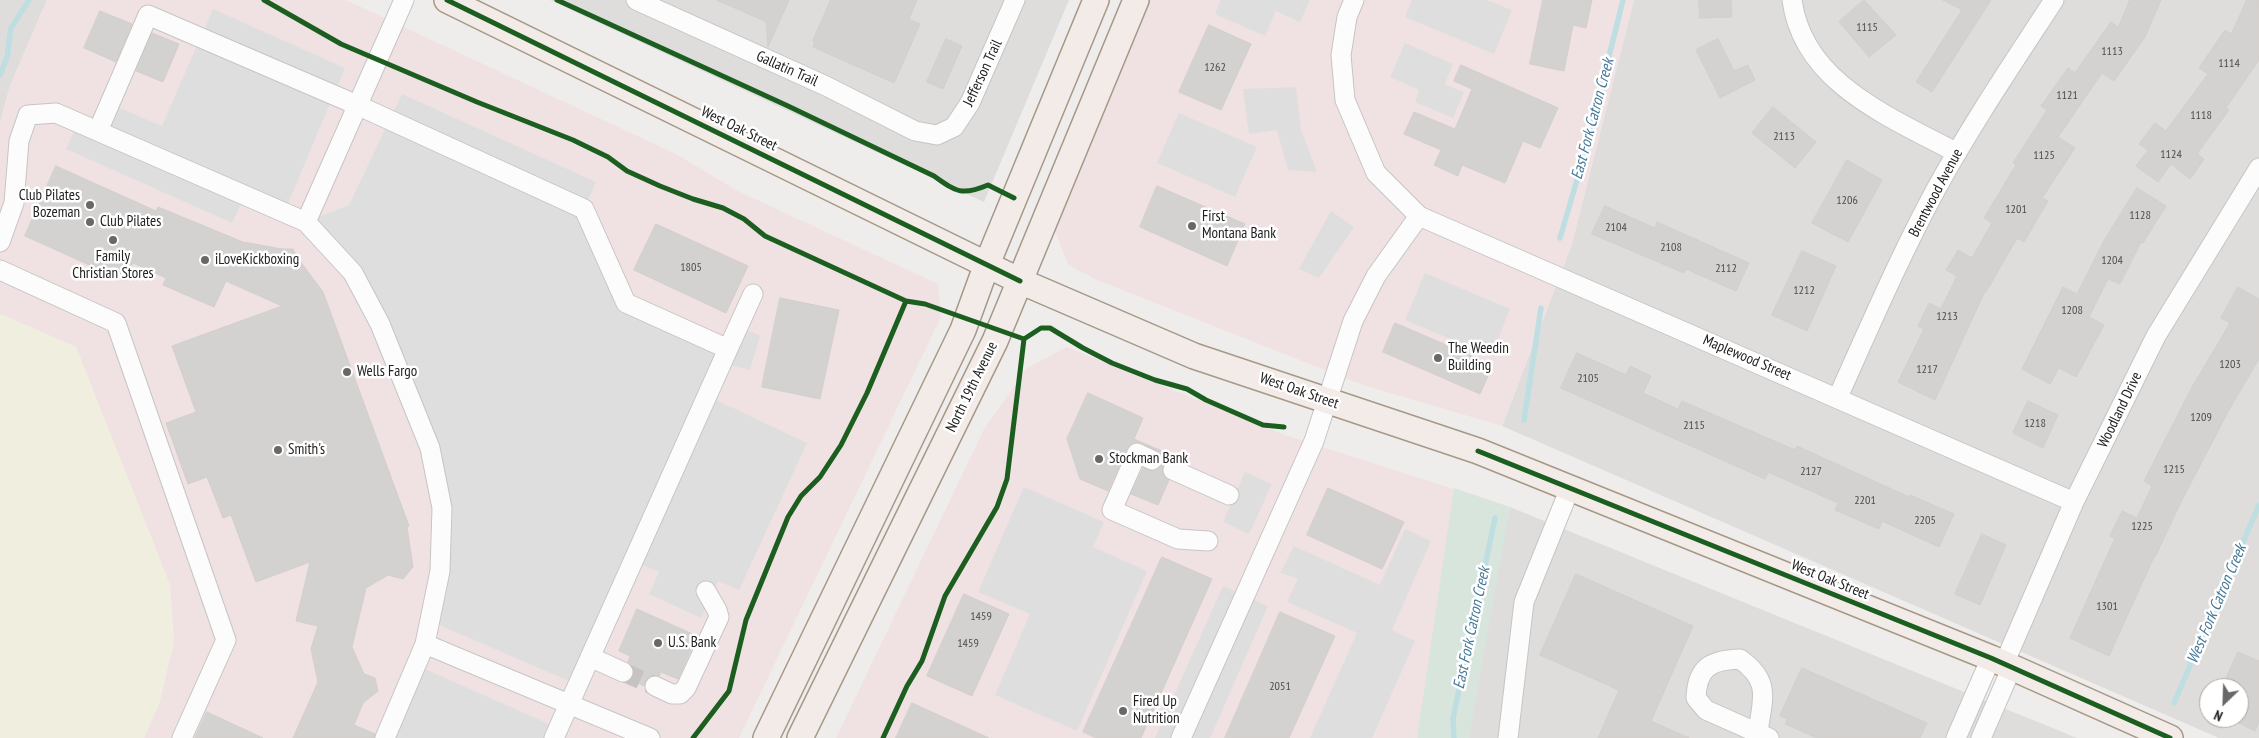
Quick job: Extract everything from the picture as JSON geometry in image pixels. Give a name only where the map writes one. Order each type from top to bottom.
[{"type":"main road","name":"West Oak Street","points":[[447,0],[1020,281],[1194,356],[1478,451],[2002,663],[2170,738]]},
{"type":"main road","points":[[766,738],[963,330],[987,264],[1096,0]]},
{"type":"main road","name":"North 19th Avenue","points":[[801,737],[995,341],[1136,0]]},
{"type":"street","points":[[306,222],[404,0]]},
{"type":"street","name":"Gallatin Trail","points":[[636,0],[826,86],[915,131],[937,135]]},
{"type":"street","name":"Jefferson Trail","points":[[937,135],[954,127],[970,104],[1015,0]]},
{"type":"street","points":[[1181,738],[1314,441],[1353,321],[1376,276],[1419,216],[1376,173],[1345,100],[1341,55],[1348,17],[1354,0]]},
{"type":"street","points":[[1792,0],[1794,18],[1802,36],[1829,75],[1846,90],[1867,103],[1957,154]]},
{"type":"street","name":"Brentwood Avenue","points":[[1838,397],[1883,296],[1935,191],[2054,0]]},
{"type":"street","points":[[98,132],[148,15],[357,105],[584,209],[626,303],[728,349]]},
{"type":"street","points":[[0,242],[14,204],[19,141],[28,115],[56,113],[306,222],[353,273],[380,324],[430,448],[442,508],[440,571],[425,644],[384,738]]},
{"type":"street","name":"Woodland Drive","points":[[2002,663],[2074,502],[2156,336],[2259,168]]},
{"type":"street","name":"Maplewood Street","points":[[1419,216],[1838,397],[2074,502]]},
{"type":"street","points":[[0,270],[116,322],[226,640],[182,738]]},
{"type":"street","points":[[554,738],[753,294]]},
{"type":"street","points":[[1152,460],[1137,453],[1112,510],[1178,539],[1208,541]]},
{"type":"street","points":[[1173,470],[1229,495]]},
{"type":"street","points":[[1508,738],[1524,602],[1570,488]]},
{"type":"street","points":[[655,686],[672,694],[680,694],[686,688],[719,617],[706,591]]},
{"type":"street","points":[[425,644],[641,736]]},
{"type":"street","points":[[590,657],[623,672]]},
{"type":"street","points":[[1956,738],[2002,663]]},
{"type":"street","points":[[1981,738],[2002,663]]},
{"type":"shaded area","points":[[0,0],[47,0],[10,86],[0,123]]},
{"type":"shaded area","points":[[47,0],[346,0],[676,154],[738,191],[938,284],[941,317],[739,738],[144,738],[159,704],[174,642],[170,585],[76,347],[0,314],[0,123],[10,86]]},
{"type":"shaded area","points":[[550,0],[1069,0],[984,202]]},
{"type":"shaded area","points":[[1148,0],[1634,0],[1571,247],[1502,426],[1363,385],[1097,280],[1068,265],[1054,228]]},
{"type":"shaded area","points":[[1221,0],[1310,0],[1300,22],[1276,11],[1265,36],[1215,14]]},
{"type":"shaded area","points":[[1412,0],[1487,0],[1512,10],[1494,54],[1405,17]]},
{"type":"shaded area","points":[[1634,0],[2259,0],[2259,738],[2219,738],[1502,426],[1571,247]]},
{"type":"shaded area","points":[[213,9],[345,68],[284,213],[245,196],[232,223],[66,149],[78,123],[98,131],[110,104],[162,126]]},
{"type":"shaded area","points":[[1405,43],[1453,64],[1445,84],[1464,92],[1453,118],[1415,102],[1419,90],[1390,77]]},
{"type":"shaded area","points":[[1296,87],[1301,130],[1317,172],[1288,170],[1277,130],[1249,134],[1243,89]]},
{"type":"shaded area","points":[[402,94],[596,182],[584,209],[626,303],[728,349],[739,326],[760,336],[750,370],[722,363],[708,396],[807,443],[739,590],[718,581],[701,618],[649,594],[659,572],[633,561],[578,685],[430,621],[442,508],[380,325],[306,222],[349,205]]},
{"type":"shaded area","points":[[1179,113],[1257,147],[1235,197],[1157,163]]},
{"type":"shaded area","points":[[1331,211],[1354,227],[1319,278],[1299,269]]},
{"type":"shaded area","points":[[1425,273],[1510,309],[1491,356],[1405,320]]},
{"type":"shaded area","points":[[0,314],[76,347],[170,585],[174,642],[159,704],[144,738],[0,738]]},
{"type":"shaded area","points":[[1067,347],[1282,434],[1510,507],[1487,609],[1467,738],[836,738],[984,429],[1027,368]]},
{"type":"shaded area","points":[[1245,472],[1272,484],[1249,534],[1223,522]]},
{"type":"shaded area","points":[[1024,487],[1104,522],[1093,547],[1147,571],[1077,731],[995,695],[1030,614],[978,592]]},
{"type":"shaded area","points":[[1454,488],[1510,507],[1469,738],[1417,738]]},
{"type":"shaded area","points":[[1510,507],[2077,738],[1467,738],[1487,609]]},
{"type":"shaded area","points":[[1405,529],[1431,541],[1392,630],[1415,641],[1372,738],[1310,738],[1357,633],[1287,602],[1298,578],[1280,573],[1294,546],[1380,585]]},
{"type":"shaded area","points":[[1223,586],[1268,606],[1210,738],[1155,738]]},
{"type":"shaded area","points":[[416,665],[558,728],[554,738],[385,738]]},
{"type":"building","points":[[717,0],[789,0],[768,47],[766,22]]},
{"type":"building","points":[[831,0],[917,0],[909,19],[920,24],[894,83],[813,47],[815,42],[813,41]]},
{"type":"building","points":[[1543,0],[1592,0],[1586,28],[1573,25],[1564,71],[1530,64]]},
{"type":"building","points":[[1699,0],[1731,0],[1732,17],[1700,18]]},
{"type":"building","points":[[1864,0],[1896,35],[1869,57],[1839,22]]},
{"type":"building","points":[[1943,0],[1991,0],[1932,92],[1916,82],[1962,10]]},
{"type":"building","points":[[2130,0],[2161,0],[2145,37],[2114,81],[2102,73],[2058,137],[2075,148],[2042,198],[2048,201],[2024,242],[2017,238],[1985,291],[1935,400],[1898,382],[1924,329],[1918,326],[1929,303],[1941,309],[1957,276],[1946,270],[1958,250],[1972,258],[1992,223],[1984,218],[2016,165],[2013,163],[2047,110],[2041,106],[2068,68],[2075,73],[2111,22],[2118,27]]},
{"type":"building","points":[[2247,0],[2259,0],[2259,60],[2226,108],[2229,110],[2197,154],[2204,159],[2190,179],[2171,164],[2158,182],[2136,166],[2148,150],[2139,144],[2155,123],[2166,131],[2208,74],[2199,68],[2225,30],[2231,34]]},
{"type":"building","points":[[100,11],[132,24],[116,62],[84,48]]},
{"type":"building","points":[[1209,25],[1251,44],[1221,110],[1179,92]]},
{"type":"building","points":[[152,33],[179,44],[163,82],[136,71]]},
{"type":"building","points":[[946,39],[962,46],[943,89],[927,82]]},
{"type":"building","points":[[1718,39],[1734,71],[1748,65],[1755,80],[1720,98],[1696,50]]},
{"type":"building","points":[[1461,65],[1558,108],[1540,148],[1523,141],[1505,183],[1462,165],[1458,176],[1434,165],[1441,150],[1404,134],[1414,112],[1455,129],[1472,89],[1454,81]]},
{"type":"building","points":[[1773,107],[1816,142],[1795,168],[1752,133]]},
{"type":"building","points":[[1847,160],[1882,180],[1848,242],[1812,223]]},
{"type":"building","points":[[56,166],[156,211],[158,207],[243,242],[282,249],[293,249],[323,292],[409,526],[407,527],[413,567],[403,579],[388,575],[366,588],[352,647],[364,674],[375,678],[378,691],[363,703],[354,725],[375,734],[374,738],[293,738],[318,682],[311,649],[318,626],[296,621],[310,562],[256,582],[231,515],[223,518],[207,477],[188,484],[166,423],[196,412],[172,346],[282,306],[226,281],[214,307],[163,285],[166,278],[133,263],[125,281],[25,236]]},
{"type":"building","name":"First Montana Bank","points":[[1157,186],[1245,224],[1227,266],[1140,227]]},
{"type":"building","points":[[2137,188],[2166,206],[2143,243],[2141,242],[2120,284],[2108,279],[2089,317],[2104,325],[2076,377],[2059,368],[2050,384],[2022,369],[2063,287],[2077,294],[2105,239]]},
{"type":"building","points":[[1605,206],[1655,228],[1657,222],[1749,263],[1736,291],[1686,269],[1684,273],[1592,234]]},
{"type":"building","points":[[656,224],[748,266],[726,313],[634,270]]},
{"type":"building","points":[[1802,251],[1836,266],[1807,331],[1772,315]]},
{"type":"building","points":[[2238,287],[2259,299],[2259,359],[2230,408],[2182,500],[2109,656],[2070,638],[2115,538],[2110,536],[2122,511],[2137,518],[2152,486],[2144,481],[2191,389],[2230,323],[2221,318]]},
{"type":"building","points":[[780,298],[839,310],[820,399],[762,387]]},
{"type":"building","name":"The Weedin Building","points":[[1395,323],[1493,365],[1480,394],[1383,352]]},
{"type":"building","points":[[1577,353],[1626,375],[1630,366],[1651,376],[1643,393],[1678,409],[1682,401],[1795,450],[1797,446],[1909,497],[1910,495],[1954,514],[1939,547],[1882,521],[1879,529],[1835,510],[1838,503],[1768,472],[1765,479],[1561,388]]},
{"type":"building","name":"Stockman Bank","points":[[1088,393],[1143,418],[1134,439],[1178,458],[1167,461],[1163,466],[1164,476],[1169,480],[1158,505],[1131,494],[1143,468],[1153,471],[1162,464],[1161,453],[1142,443],[1135,442],[1127,448],[1108,491],[1080,479],[1067,439]]},
{"type":"building","points":[[2028,401],[2058,415],[2043,448],[2013,433]]},
{"type":"building","points":[[1328,488],[1404,522],[1382,569],[1307,535]]},
{"type":"building","points":[[1982,534],[2006,545],[1980,605],[1955,594]]},
{"type":"building","points":[[1162,557],[1212,579],[1141,738],[1096,738],[1083,732]]},
{"type":"building","points":[[1576,574],[1693,626],[1651,721],[1689,738],[1598,738],[1619,690],[1540,655]]},
{"type":"building","points":[[964,594],[1009,614],[972,696],[927,676]]},
{"type":"building","name":"U.S. Bank","points":[[637,609],[697,636],[678,679],[661,672],[659,676],[648,677],[644,686],[631,680],[634,671],[628,662],[630,656],[619,651]]},
{"type":"building","points":[[1280,612],[1335,636],[1289,738],[1225,738]]},
{"type":"building","points":[[2238,652],[2259,661],[2259,722],[2255,731],[2249,728],[2249,678],[2226,678]]},
{"type":"building","points":[[1802,668],[1927,723],[1920,738],[1817,738],[1785,724],[1787,719],[1780,716]]},
{"type":"building","points":[[912,703],[989,738],[896,738]]},
{"type":"building","points":[[207,712],[263,738],[195,738]]},
{"type":"waterway","points":[[0,75],[7,57],[11,28],[29,0]]},
{"type":"waterway","name":"East Fork Catron Creek","points":[[1560,238],[1586,149],[1623,0]]},
{"type":"waterway","name":"East Fork Catron Creek","points":[[1524,420],[1541,308]]},
{"type":"waterway","name":"West Fork Catron Creek","points":[[2174,703],[2259,505]]},
{"type":"waterway","name":"East Fork Catron Creek","points":[[1454,738],[1453,718],[1495,518]]},
{"type":"tunnel","points":[[623,672],[655,686]]},
{"type":"cycle path","points":[[264,0],[341,44],[477,102],[573,140],[608,157],[627,171],[660,186],[723,208],[744,219],[765,236],[906,301],[925,304],[1024,339],[1041,328],[1050,328],[1112,363],[1155,380],[1187,389],[1206,400],[1263,425],[1284,427]]},
{"type":"cycle path","points":[[447,0],[1020,281]]},
{"type":"cycle path","points":[[557,0],[788,106],[934,176],[954,189],[965,191],[988,185],[1014,198]]},
{"type":"cycle path","points":[[693,738],[729,691],[746,620],[788,517],[801,496],[820,477],[841,445],[867,393],[906,301]]},
{"type":"cycle path","points":[[883,738],[907,686],[922,661],[945,596],[997,507],[1007,479],[1024,339]]},
{"type":"cycle path","points":[[1478,451],[1991,658],[2170,738]]},
{"type":"place","name":"Club Pilates Bozeman","points":[[90,205]]},
{"type":"place","name":"Club Pilates","points":[[90,222]]},
{"type":"place","name":"First Montana Bank","points":[[1192,226]]},
{"type":"place","name":"Family Christian Stores","points":[[113,240]]},
{"type":"place","name":"iLoveKickboxing","points":[[205,260]]},
{"type":"place","name":"The Weedin Building","points":[[1438,358]]},
{"type":"place","name":"Wells Fargo","points":[[347,372]]},
{"type":"place","name":"Smith's","points":[[278,450]]},
{"type":"place","name":"Stockman Bank","points":[[1099,459]]},
{"type":"place","name":"U.S. Bank","points":[[658,643]]},
{"type":"place","name":"Fired Up Nutrition","points":[[1123,711]]}]
